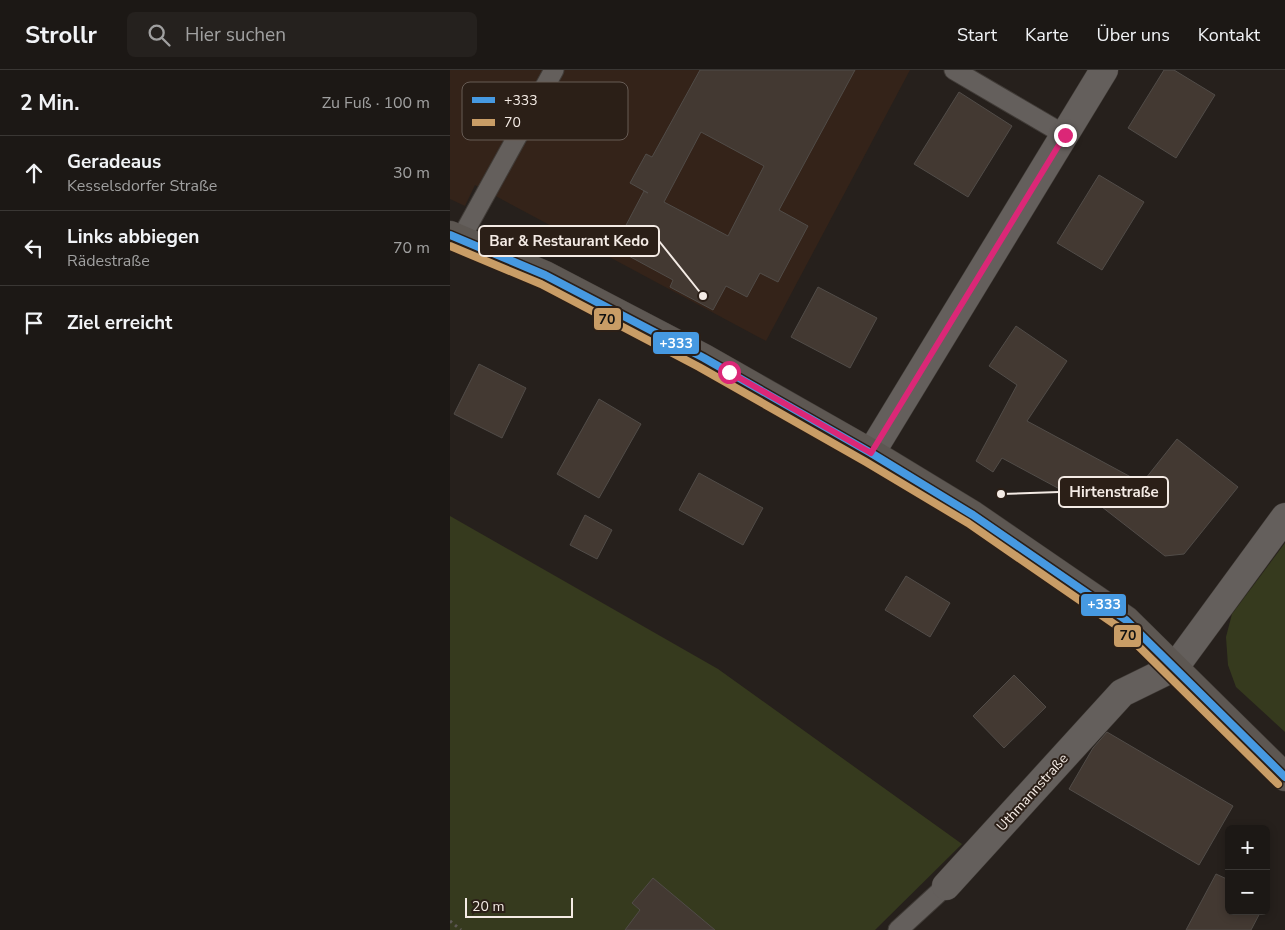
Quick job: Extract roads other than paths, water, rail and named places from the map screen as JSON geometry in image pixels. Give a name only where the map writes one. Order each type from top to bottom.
[{"type":"main road","points":[[455,238],[545,275],[729,372],[871,453],[973,515],[1126,620],[1285,777]]},
{"type":"street","points":[[871,453],[1104,70]]},
{"type":"street","points":[[1175,667],[1285,517]]},
{"type":"street","name":"Uthmannstraße","points":[[946,886],[1122,693],[1175,667]]},
{"type":"lane","points":[[547,82],[554,70]]},
{"type":"lane","points":[[954,70],[1065,135]]},
{"type":"lane","points":[[455,238],[513,140]]},
{"type":"lane","name":"Uthmannstraße","points":[[898,930],[946,886]]},
{"type":"place","name":"Bar & Restaurant Kedo","points":[[703,296]]},
{"type":"place","name":"Hirtenstraße","points":[[1001,494]]}]
